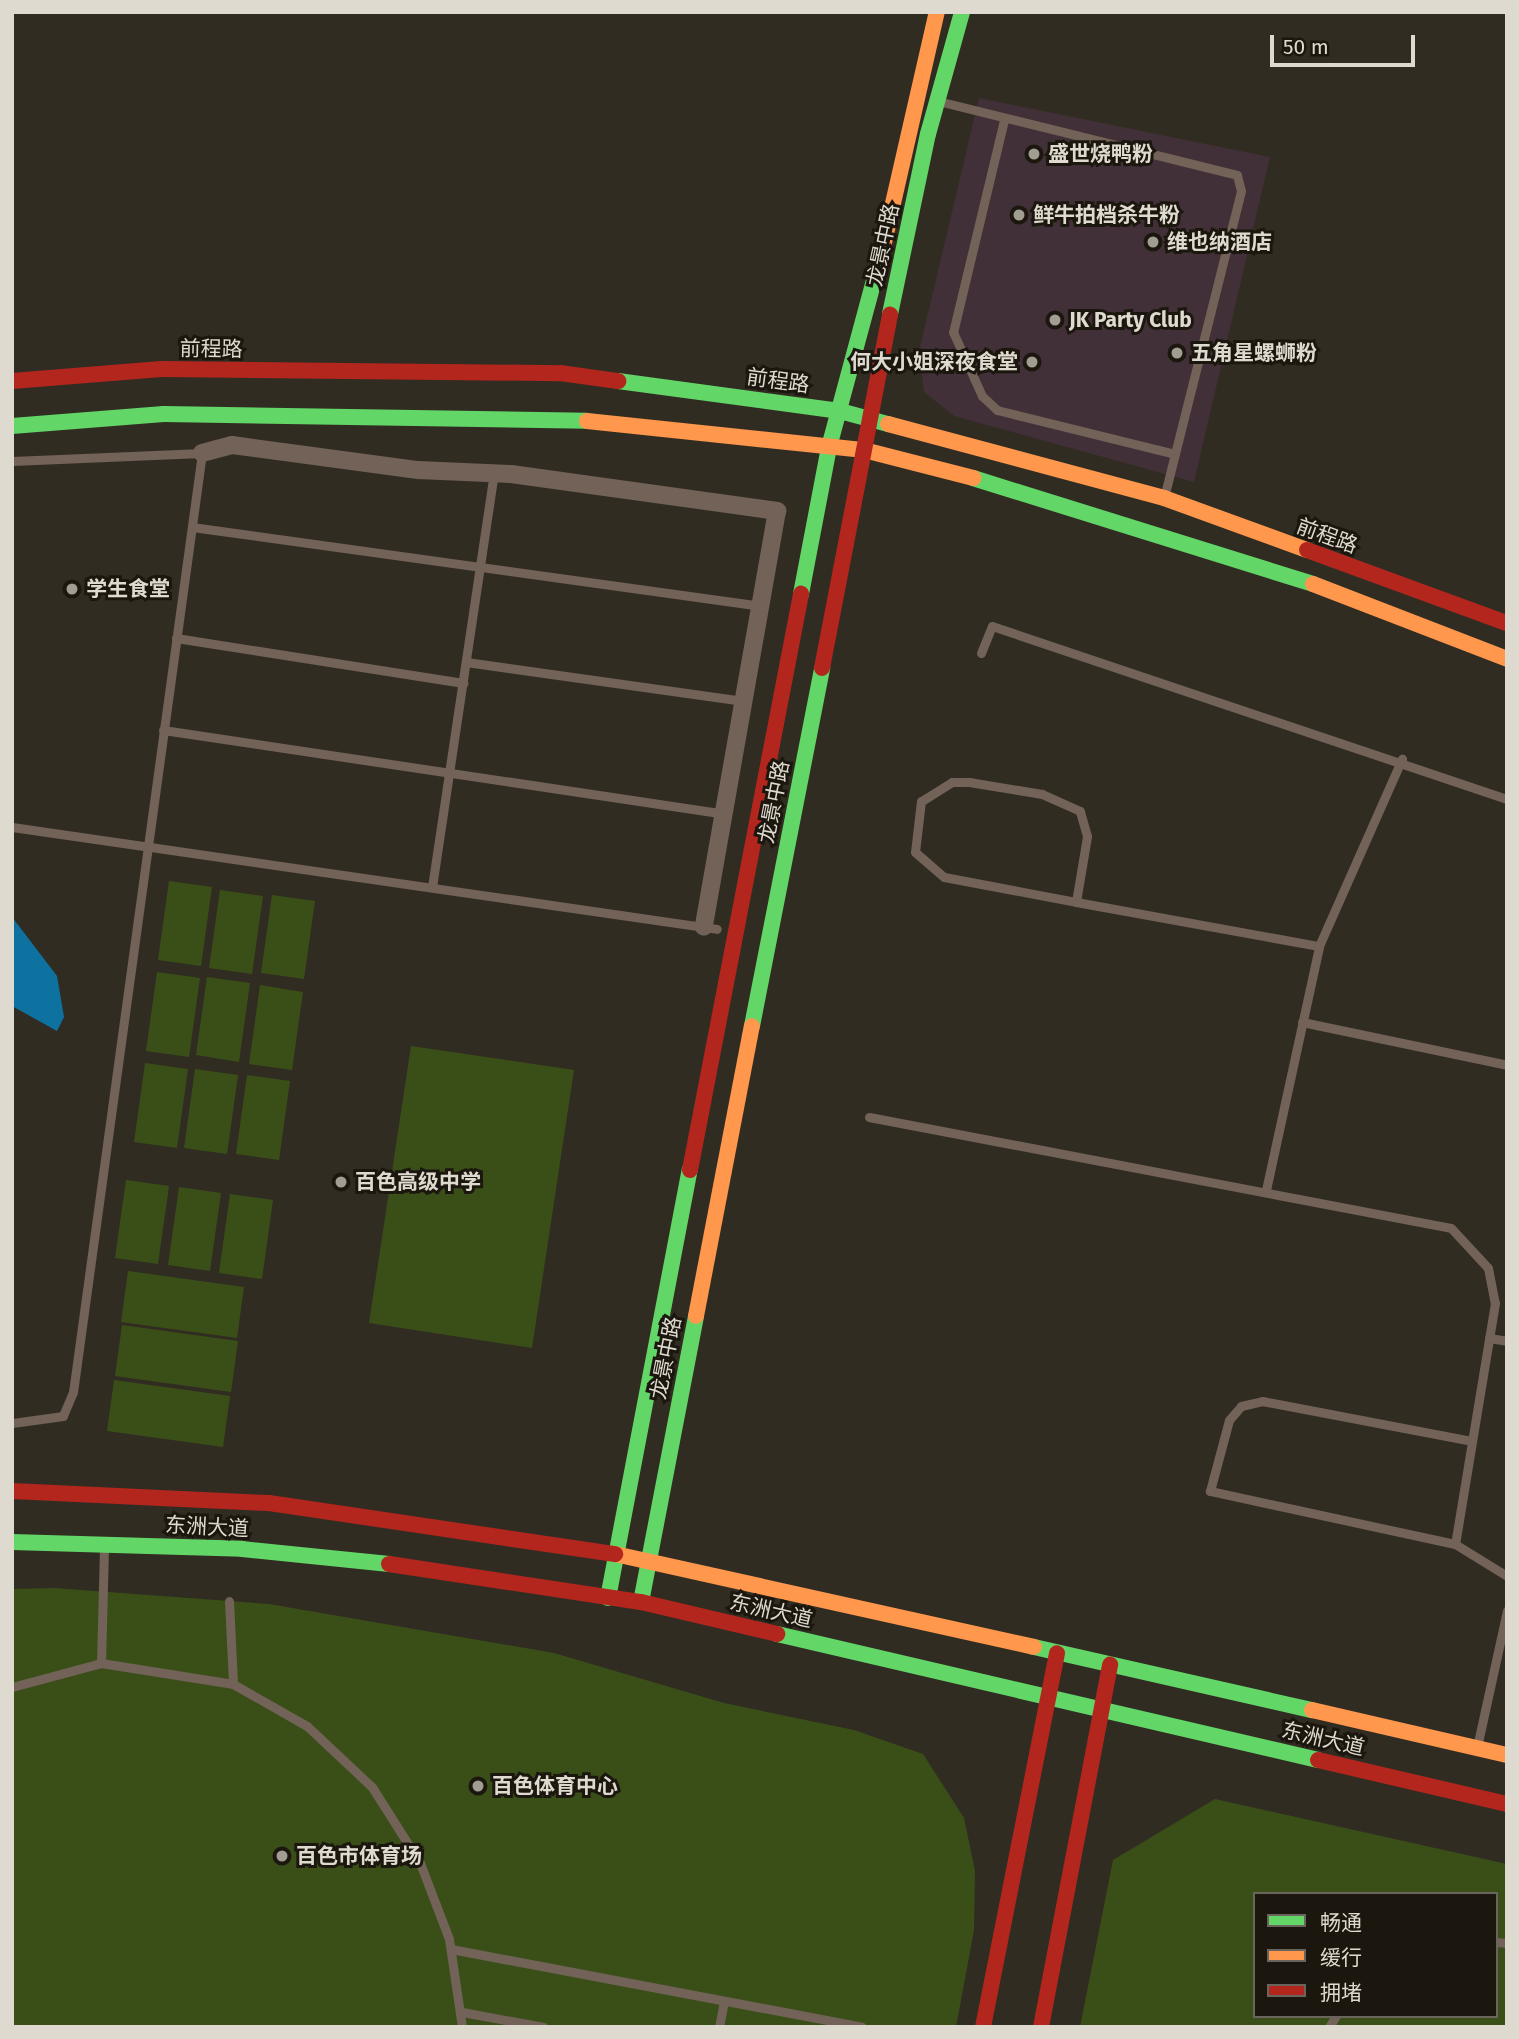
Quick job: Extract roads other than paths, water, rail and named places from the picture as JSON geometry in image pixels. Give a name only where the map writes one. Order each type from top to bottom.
[{"type":"street","name":"龙景中路","points":[[608,1598],[829,447],[841,411],[937,12]]},
{"type":"street","name":"龙景中路","points":[[641,1602],[863,450],[936,100],[962,12]]},
{"type":"street","name":"前程路","points":[[12,381],[162,369],[560,373],[841,411],[1164,498],[1507,623]]},
{"type":"street","points":[[12,426],[164,414],[557,418],[863,450],[996,484],[1334,590],[1507,659]]},
{"type":"street","points":[[202,453],[232,445],[418,470],[494,473],[777,511],[711,928]]},
{"type":"street","name":"东洲大道","points":[[12,1491],[123,1491],[269,1503],[648,1559],[1507,1755]]},
{"type":"street","name":"东洲大道","points":[[12,1542],[104,1543],[420,1567],[641,1602],[1507,1804]]},
{"type":"street","points":[[983,2027],[1046,1697],[1057,1653]]},
{"type":"street","points":[[1041,2027],[1110,1665]]},
{"type":"lane","points":[[936,100],[1004,120],[1237,175],[1241,191],[1164,498]]},
{"type":"lane","points":[[1004,120],[953,332],[982,396],[997,410],[1175,454]]},
{"type":"lane","points":[[12,461],[202,453],[73,1392],[63,1416],[45,1424],[12,1423]]},
{"type":"lane","points":[[432,887],[494,473]]},
{"type":"lane","points":[[192,527],[762,606]]},
{"type":"lane","points":[[981,653],[992,626],[1402,760],[1507,799]]},
{"type":"lane","points":[[176,638],[463,683]]},
{"type":"lane","points":[[466,662],[747,701]]},
{"type":"lane","points":[[163,730],[728,814]]},
{"type":"lane","points":[[1266,1191],[1319,946],[1402,760]]},
{"type":"lane","points":[[1076,902],[1087,836],[1080,811],[1042,794],[969,782],[952,782],[921,801],[915,852],[944,877],[1076,902],[1319,946]]},
{"type":"lane","points":[[12,827],[711,928]]},
{"type":"lane","points":[[1302,1023],[1507,1065]]},
{"type":"lane","points":[[869,1117],[1451,1228],[1488,1268],[1496,1303],[1455,1544]]},
{"type":"lane","points":[[1489,1338],[1507,1341]]},
{"type":"lane","points":[[1471,1441],[1262,1401],[1241,1406],[1229,1420],[1210,1491],[1455,1544],[1507,1576]]},
{"type":"lane","points":[[101,1663],[104,1543]]},
{"type":"lane","points":[[229,1601],[233,1684]]},
{"type":"lane","points":[[1477,1748],[1507,1610]]},
{"type":"lane","points":[[12,1687],[101,1663],[233,1684],[307,1726],[372,1787],[421,1863],[451,1949],[462,2027]]},
{"type":"lane","points":[[451,1949],[862,2027]]},
{"type":"lane","points":[[719,2027],[724,2001]]},
{"type":"lane","points":[[462,2012],[544,2027]]},
{"type":"water","points":[[12,917],[57,976],[64,1017],[57,1031],[12,1006]]},
{"type":"place","name":"盛世烧鸭粉","points":[[1034,154]]},
{"type":"place","name":"鲜牛拍档杀牛粉","points":[[1019,215]]},
{"type":"place","name":"维也纳酒店","points":[[1153,242]]},
{"type":"place","name":"JK Party Club","points":[[1055,320]]},
{"type":"place","name":"五角星螺蛳粉","points":[[1177,353]]},
{"type":"place","name":"何大小姐深夜食堂","points":[[1032,362]]},
{"type":"place","name":"学生食堂","points":[[72,589]]},
{"type":"place","name":"百色高级中学","points":[[341,1182]]},
{"type":"place","name":"百色体育中心","points":[[478,1786]]},
{"type":"place","name":"百色市体育场","points":[[282,1856]]}]
